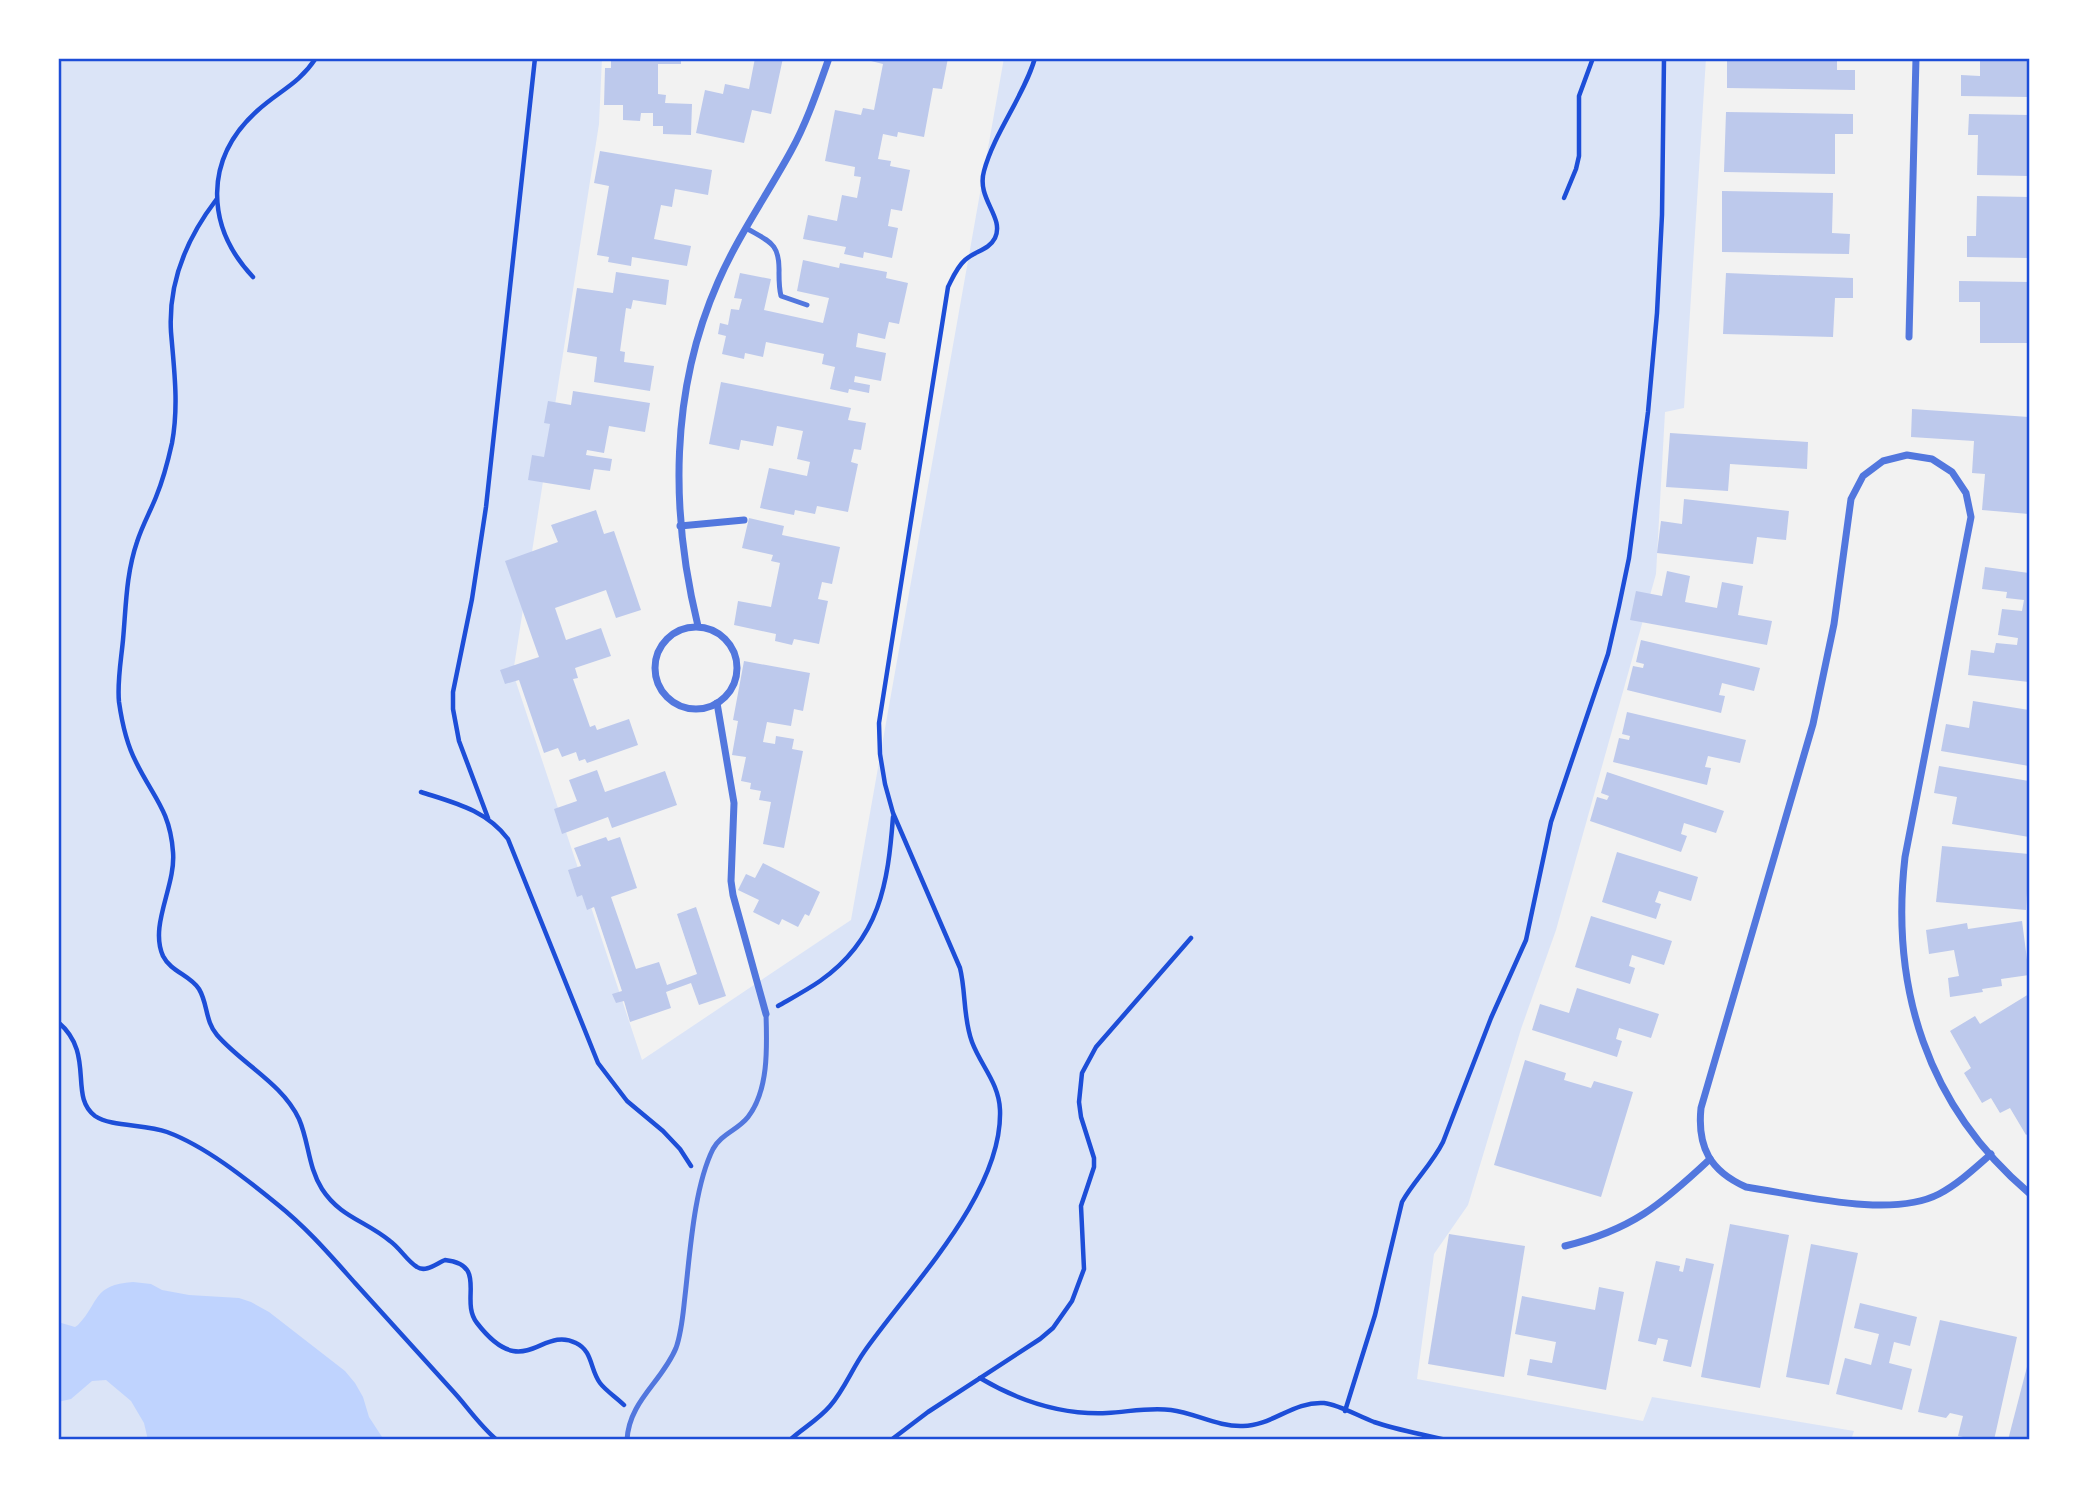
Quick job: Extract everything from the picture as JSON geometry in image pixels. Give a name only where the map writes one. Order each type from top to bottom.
[{"type":"street","points":[[698,626],[686,577],[680,526],[680,443],[692,360],[718,281],[803,129],[829,58]]},
{"type":"street","points":[[1909,337],[1916,58]]},
{"type":"street","points":[[1991,1154],[1938,1195],[1914,1203],[1888,1207],[1746,1187],[1732,1181],[1710,1159],[1702,1143],[1701,1108],[1813,723],[1834,624],[1851,499],[1863,476],[1883,461],[1907,455],[1932,459],[1952,472],[1966,493],[1971,517],[1905,857],[1900,897],[1905,976],[1927,1053],[1952,1100],[1966,1123],[1991,1154],[2029,1194]]},
{"type":"street","points":[[680,526],[744,520]]},
{"type":"street","points":[[698,626],[711,629],[731,645],[736,657],[734,684],[717,704],[704,709],[690,709],[677,705],[665,696],[654,671],[655,657],[671,634],[698,626]]},
{"type":"street","points":[[717,704],[734,803],[731,881],[733,895],[765,1014]]},
{"type":"street","points":[[1565,1246],[1611,1233],[1632,1222],[1671,1195],[1710,1159]]},
{"type":"lane","points":[[746,228],[773,244],[779,252],[781,296],[807,304]]},
{"type":"lane","points":[[627,1440],[632,1413],[669,1361],[680,1333],[692,1231],[713,1149],[720,1139],[747,1118],[758,1097],[767,1043],[765,1014]]},
{"type":"path","points":[[253,277],[231,250],[219,217],[216,200],[221,166],[235,137],[256,112],[297,82],[316,58]]},
{"type":"path","points":[[488,817],[459,741],[453,692],[472,599],[486,507],[535,58]]},
{"type":"path","points":[[790,1440],[832,1404],[864,1353],[962,1222],[985,1177],[998,1128],[1000,1110],[997,1092],[991,1075],[972,1043],[960,968],[894,814],[885,784],[879,723],[948,287],[967,258],[983,250],[995,238],[997,221],[984,195],[984,171],[1035,58]]},
{"type":"path","points":[[1564,198],[1579,156],[1579,96],[1593,58]]},
{"type":"path","points":[[1345,1411],[1375,1315],[1402,1202],[1409,1189],[1437,1155],[1491,1018],[1526,940],[1551,822],[1608,654],[1631,546],[1648,412],[1662,215],[1664,58]]},
{"type":"path","points":[[216,200],[190,239],[175,283],[171,306],[176,382],[172,440],[157,496],[140,532],[129,571],[120,675],[119,697],[127,741],[135,761],[159,799],[172,838],[172,878],[159,932],[159,945],[164,958],[173,969],[199,989],[207,1019],[218,1036],[289,1103],[304,1134],[312,1170],[321,1188],[334,1204],[349,1217],[389,1240],[417,1267],[428,1268],[445,1260],[460,1264],[470,1275],[470,1310],[474,1320],[501,1345],[513,1352],[524,1352],[554,1340],[565,1339],[584,1348],[590,1356],[596,1377],[632,1413]]},
{"type":"path","points":[[421,792],[475,810],[499,827],[515,852],[598,1063],[627,1101],[680,1149],[701,1189]]},
{"type":"path","points":[[765,1014],[821,980],[840,965],[869,927],[886,883],[894,814]]},
{"type":"path","points":[[891,1440],[928,1412],[1040,1339],[1058,1322],[1072,1301],[1084,1269],[1081,1206],[1094,1167],[1079,1102],[1082,1073],[1096,1047],[1191,939]]},
{"type":"path","points":[[58,1022],[72,1037],[78,1049],[83,1099],[94,1116],[114,1123],[145,1125],[186,1140],[277,1204],[327,1251],[485,1430],[497,1440]]},
{"type":"path","points":[[980,1378],[1020,1399],[1083,1412],[1168,1409],[1242,1427],[1259,1424],[1289,1410],[1326,1404],[1374,1422],[1446,1440]]},
{"type":"shaded area","points":[[58,58],[602,58],[599,124],[513,673],[642,1060],[851,920],[1004,58],[1706,58],[1684,408],[1665,412],[1656,574],[1556,930],[1521,1029],[1468,1205],[1434,1254],[1417,1379],[1643,1421],[1652,1397],[1854,1431],[1851,1440],[58,1440]]},
{"type":"water","points":[[133,1282],[151,1284],[162,1290],[189,1295],[239,1298],[269,1312],[345,1371],[363,1397],[369,1417],[384,1440],[148,1440],[144,1423],[131,1401],[106,1380],[92,1381],[71,1399],[58,1402],[58,1322],[75,1327],[103,1291]]},
{"type":"building","points":[[611,58],[681,58],[681,64],[658,64],[658,94],[666,95],[665,103],[692,104],[691,135],[663,134],[663,126],[653,126],[653,113],[641,113],[640,121],[623,120],[623,105],[604,105],[605,68],[611,68]]},
{"type":"building","points":[[755,58],[783,58],[771,114],[752,110],[744,143],[696,133],[705,90],[723,94],[725,84],[749,89]]},
{"type":"building","points":[[859,58],[948,58],[942,89],[933,88],[924,137],[898,132],[897,137],[883,134],[878,159],[891,161],[890,166],[910,170],[902,211],[891,209],[888,226],[898,228],[892,258],[864,252],[863,258],[844,254],[846,247],[803,239],[808,215],[837,221],[842,195],[857,198],[861,177],[854,176],[855,167],[825,161],[835,110],[861,115],[863,108],[874,110],[883,64]]},
{"type":"building","points":[[1727,58],[1837,58],[1837,70],[1855,70],[1855,90],[1727,88]]},
{"type":"building","points":[[1980,58],[2029,58],[2029,97],[1961,96],[1961,75],[1980,76]]},
{"type":"building","points":[[1726,112],[1853,114],[1853,134],[1835,134],[1835,174],[1724,172]]},
{"type":"building","points":[[1969,114],[2029,115],[2029,176],[1977,175],[1978,135],[1968,135]]},
{"type":"building","points":[[600,151],[712,170],[708,195],[675,189],[672,207],[661,205],[654,239],[691,246],[687,266],[632,257],[631,266],[608,262],[609,257],[597,255],[609,186],[594,183]]},
{"type":"building","points":[[1722,191],[1833,193],[1832,233],[1850,234],[1849,254],[1722,252]]},
{"type":"building","points":[[1977,196],[2029,197],[2029,258],[1967,257],[1967,236],[1976,236]]},
{"type":"building","points":[[803,260],[839,268],[840,263],[887,272],[886,278],[908,283],[899,324],[889,322],[885,339],[858,333],[856,347],[886,353],[881,381],[855,376],[854,382],[870,385],[869,393],[849,389],[848,393],[830,389],[835,367],[822,364],[824,354],[766,342],[763,357],[745,353],[744,359],[722,354],[726,336],[718,334],[720,323],[728,325],[731,309],[739,310],[742,299],[734,298],[740,273],[771,279],[764,310],[823,323],[829,298],[797,291]]},
{"type":"building","points":[[616,272],[669,280],[666,305],[633,300],[631,309],[626,308],[620,351],[625,352],[624,362],[654,366],[650,391],[594,382],[597,357],[567,352],[577,288],[613,293]]},
{"type":"building","points":[[1726,273],[1853,278],[1853,298],[1835,298],[1833,337],[1723,334]]},
{"type":"building","points":[[1959,281],[2029,282],[2029,343],[1980,343],[1980,302],[1959,302]]},
{"type":"building","points":[[721,382],[851,408],[848,420],[866,423],[861,450],[854,449],[851,462],[858,464],[848,512],[817,506],[815,514],[795,510],[794,515],[760,508],[769,468],[807,476],[810,462],[797,459],[803,431],[777,426],[773,446],[741,440],[739,450],[709,444]]},
{"type":"building","points":[[573,391],[650,403],[645,432],[609,426],[604,453],[587,450],[586,455],[612,459],[610,471],[594,469],[590,490],[528,480],[532,455],[544,457],[550,424],[544,423],[548,401],[571,405]]},
{"type":"building","points":[[1912,409],[2029,417],[2029,514],[1982,510],[1985,474],[1972,473],[1974,441],[1911,437]]},
{"type":"building","points":[[1670,433],[1808,442],[1807,469],[1730,464],[1728,491],[1666,487]]},
{"type":"building","points":[[1684,499],[1789,511],[1786,540],[1757,537],[1753,564],[1657,553],[1661,521],[1682,524]]},
{"type":"building","points":[[596,510],[604,534],[614,531],[641,610],[616,618],[606,590],[555,608],[566,640],[601,628],[611,656],[575,668],[578,678],[573,679],[590,727],[595,725],[597,730],[629,719],[638,745],[587,763],[585,759],[579,761],[576,752],[562,757],[558,748],[544,753],[519,680],[505,684],[500,670],[539,657],[505,561],[558,542],[551,525]]},
{"type":"building","points":[[749,518],[784,526],[782,535],[840,547],[832,584],[822,582],[818,599],[828,601],[819,644],[794,639],[792,645],[775,641],[776,634],[734,625],[738,601],[771,607],[780,563],[771,561],[773,555],[742,548]]},
{"type":"building","points":[[1985,567],[2029,573],[2029,682],[1968,675],[1971,650],[1994,653],[1996,643],[2017,645],[2018,638],[1998,635],[2002,609],[2022,611],[2024,600],[2006,598],[2007,592],[1982,589]]},
{"type":"building","points":[[1667,571],[1690,576],[1685,602],[1717,608],[1722,582],[1743,586],[1738,615],[1772,621],[1767,645],[1630,620],[1636,591],[1662,596]]},
{"type":"building","points":[[1641,640],[1760,668],[1754,691],[1722,683],[1719,695],[1725,696],[1721,713],[1627,690],[1633,666],[1643,668],[1644,664],[1636,662]]},
{"type":"building","points":[[744,661],[810,673],[803,711],[794,709],[791,726],[767,722],[763,742],[775,744],[776,736],[794,739],[792,749],[803,751],[784,848],[763,844],[771,802],[759,800],[761,791],[750,789],[751,783],[741,781],[746,757],[732,755],[738,721],[733,720]]},
{"type":"building","points":[[1973,701],[2029,710],[2029,766],[1941,751],[1946,724],[1969,728]]},
{"type":"building","points":[[1627,712],[1746,740],[1740,763],[1708,756],[1705,767],[1711,768],[1707,785],[1613,762],[1619,738],[1629,740],[1630,736],[1622,734]]},
{"type":"building","points":[[1939,766],[2029,781],[2029,837],[1952,824],[1957,797],[1934,793]]},
{"type":"building","points":[[597,770],[605,792],[665,771],[677,805],[612,828],[608,817],[562,834],[554,809],[577,801],[569,780]]},
{"type":"building","points":[[1607,772],[1724,811],[1716,833],[1684,823],[1681,834],[1687,836],[1681,852],[1590,821],[1597,797],[1607,800],[1609,796],[1601,793]]},
{"type":"building","points":[[606,837],[608,841],[620,837],[637,888],[611,897],[636,969],[659,962],[667,985],[697,974],[677,914],[696,907],[726,996],[699,1005],[691,983],[666,992],[671,1008],[630,1022],[624,1001],[616,1003],[612,994],[622,991],[594,907],[587,910],[582,895],[577,897],[568,870],[581,866],[574,848]]},
{"type":"building","points":[[1942,846],[2029,854],[2026,910],[1936,902]]},
{"type":"building","points":[[1617,852],[1698,877],[1691,901],[1659,891],[1655,902],[1661,904],[1656,919],[1602,902]]},
{"type":"building","points":[[763,863],[820,892],[809,916],[805,914],[798,927],[782,919],[779,925],[753,912],[759,900],[738,890],[746,874],[755,878]]},
{"type":"building","points":[[1591,916],[1672,941],[1664,965],[1632,955],[1629,966],[1635,968],[1630,984],[1575,967]]},
{"type":"building","points":[[2022,921],[2029,975],[2001,979],[2002,986],[1982,989],[1983,992],[1950,997],[1948,978],[1959,976],[1954,950],[1929,954],[1926,930],[1967,923],[1968,929]]},
{"type":"building","points":[[1577,988],[1659,1014],[1651,1038],[1619,1028],[1616,1039],[1622,1041],[1617,1057],[1532,1030],[1540,1004],[1569,1013]]},
{"type":"building","points":[[2029,994],[2029,1133],[2026,1135],[2010,1108],[2000,1113],[1991,1098],[1982,1103],[1964,1073],[1971,1068],[1950,1031],[1975,1016],[1980,1024]]},
{"type":"building","points":[[1525,1060],[1566,1073],[1564,1080],[1591,1088],[1594,1081],[1633,1092],[1601,1197],[1494,1165]]},
{"type":"building","points":[[1730,1224],[1789,1235],[1760,1388],[1701,1377]]},
{"type":"building","points":[[1449,1234],[1525,1246],[1504,1377],[1428,1364]]},
{"type":"building","points":[[1811,1244],[1858,1253],[1829,1385],[1786,1377]]},
{"type":"building","points":[[1686,1258],[1714,1264],[1691,1367],[1663,1361],[1668,1340],[1658,1338],[1656,1345],[1638,1341],[1656,1261],[1680,1266],[1679,1271],[1683,1272]]},
{"type":"building","points":[[1599,1287],[1624,1292],[1606,1390],[1527,1375],[1530,1359],[1552,1363],[1556,1342],[1515,1334],[1522,1296],[1595,1310]]},
{"type":"building","points":[[1860,1303],[1917,1317],[1910,1346],[1894,1342],[1889,1363],[1912,1369],[1902,1410],[1836,1394],[1845,1358],[1871,1365],[1879,1334],[1854,1328]]},
{"type":"building","points":[[1940,1320],[2017,1337],[1994,1440],[1958,1436],[1963,1416],[1950,1413],[1946,1418],[1918,1412]]},
{"type":"building","points":[[2028,1363],[2029,1440],[2008,1440]]}]
